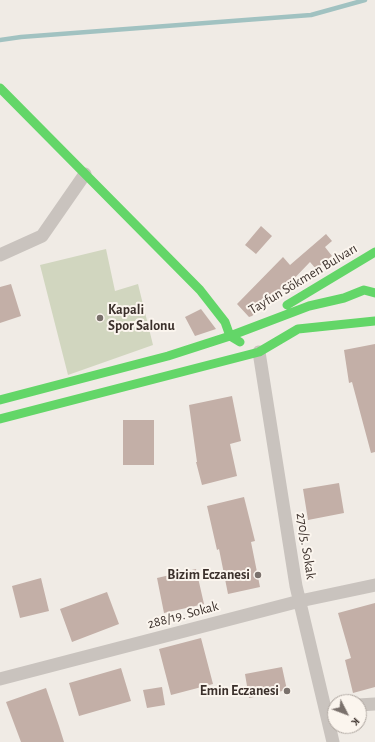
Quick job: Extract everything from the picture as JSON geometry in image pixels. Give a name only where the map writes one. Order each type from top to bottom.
[{"type":"street","points":[[0,88],[200,290],[225,322],[230,336],[259,352]]},
{"type":"street","points":[[0,255],[42,236],[85,174]]},
{"type":"street","name":"Tayfun Sökmen Bulvarı","points":[[245,331],[375,252]]},
{"type":"street","points":[[331,310],[375,282]]},
{"type":"street","points":[[0,400],[168,356],[245,331],[309,306],[344,298],[364,290],[375,293]]},
{"type":"street","points":[[0,419],[259,352],[318,318]]},
{"type":"street","points":[[298,329],[375,322]]},
{"type":"street","name":"270/5. Sokak","points":[[259,352],[295,578],[300,601],[327,696]]},
{"type":"street","name":"288/19. Sokak","points":[[0,679],[300,601],[375,585]]},
{"type":"green space","name":"Kapali Spor Salonu","points":[[106,249],[115,291],[138,284],[153,345],[68,375],[40,265]]},
{"type":"building","points":[[261,226],[272,236],[256,254],[245,245]]},
{"type":"building","points":[[326,234],[332,241],[325,247],[332,256],[316,269],[310,262],[287,286],[286,285],[252,316],[249,317],[237,304],[283,257],[290,265]]},
{"type":"building","points":[[11,284],[21,316],[0,323],[0,287]]},
{"type":"building","points":[[201,309],[216,329],[195,336],[185,317]]},
{"type":"building","points":[[375,344],[375,452],[371,453],[352,382],[349,383],[344,350]]},
{"type":"building","points":[[232,396],[241,441],[230,444],[237,476],[202,485],[196,462],[189,405]]},
{"type":"building","points":[[123,420],[154,420],[154,465],[123,465]]},
{"type":"building","points":[[339,483],[344,513],[308,520],[303,489]]},
{"type":"building","points":[[244,497],[255,541],[251,542],[260,587],[228,594],[219,549],[217,550],[207,506]]},
{"type":"building","points":[[196,569],[204,604],[164,613],[157,578]]},
{"type":"building","points":[[41,578],[49,611],[20,618],[12,586]]},
{"type":"building","points":[[107,592],[119,624],[72,642],[60,609]]},
{"type":"building","points":[[375,603],[375,687],[353,693],[345,660],[351,658],[338,613]]},
{"type":"building","points":[[201,638],[213,684],[171,695],[159,649]]},
{"type":"building","points":[[282,667],[287,690],[249,698],[245,674]]},
{"type":"building","points":[[121,668],[131,701],[79,716],[69,683]]},
{"type":"building","points":[[162,687],[165,705],[147,708],[143,690]]},
{"type":"building","points":[[46,688],[64,742],[21,742],[6,702]]},
{"type":"waterway","points":[[0,40],[21,37],[311,15],[365,0]]},
{"type":"traffic: fast","points":[[0,88],[200,290],[225,322],[230,336],[240,342]]},
{"type":"traffic: fast","points":[[287,305],[375,252]]},
{"type":"traffic: fast","points":[[0,400],[168,356],[230,336],[309,306],[344,298],[364,290],[375,293]]},
{"type":"traffic: fast","points":[[0,419],[259,352],[298,329],[375,321]]},
{"type":"place","name":"Kapali Spor Salonu","points":[[100,318]]},
{"type":"place","name":"Bizim Eczanesi","points":[[258,575]]},
{"type":"place","name":"Emin Eczanesi","points":[[287,691]]}]
